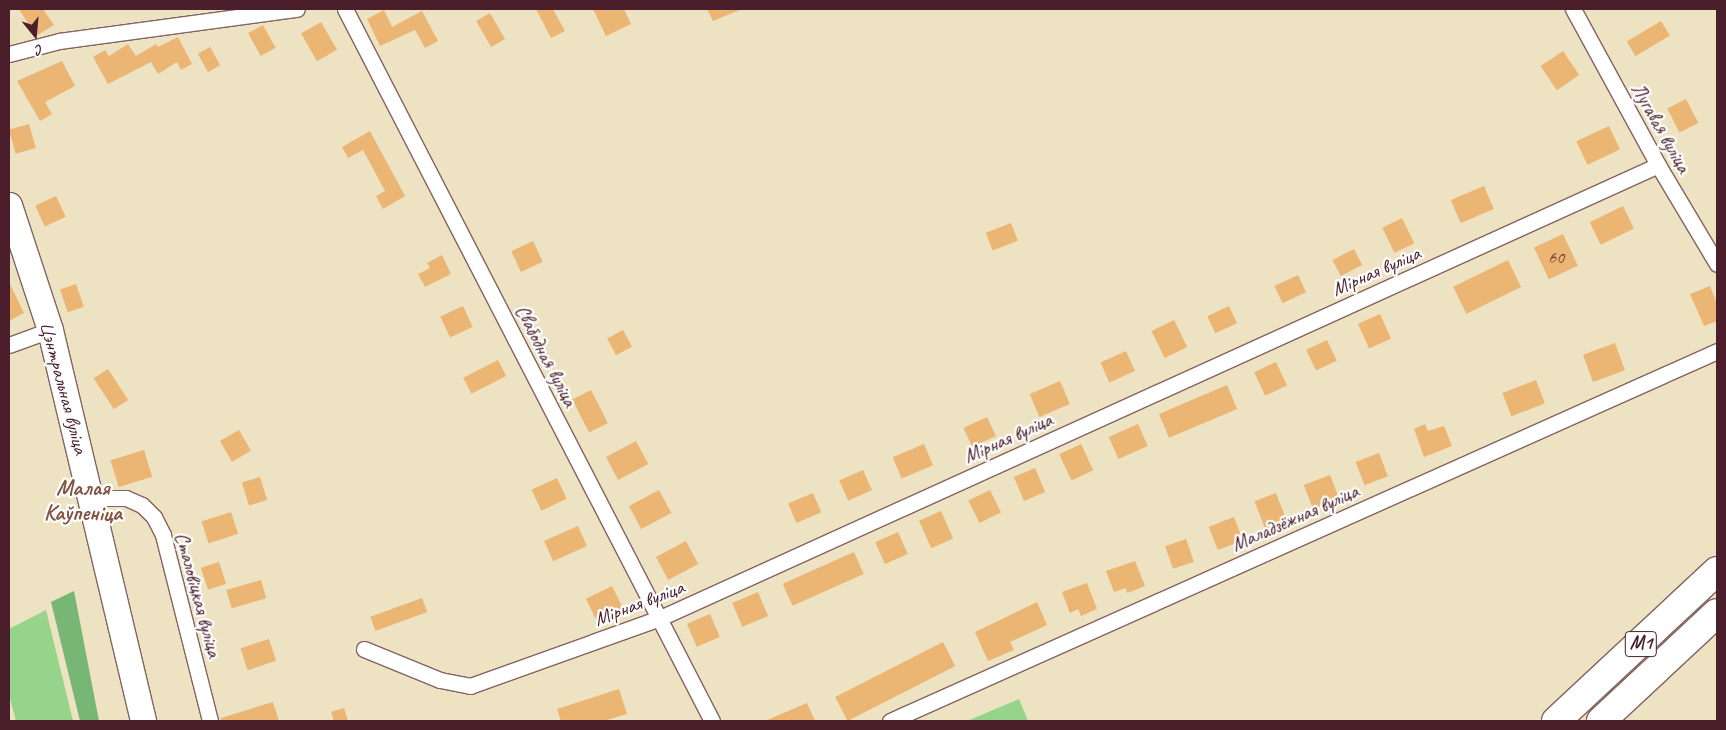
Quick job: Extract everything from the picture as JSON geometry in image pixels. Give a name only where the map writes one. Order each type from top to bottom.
[{"type":"highway","name":"М1","points":[[1556,721],[1717,571]]},
{"type":"highway","name":"М1","points":[[1601,721],[1717,613]]},
{"type":"main road","name":"Цэнтральная вуліца","points":[[9,205],[50,330],[92,498],[143,721]]},
{"type":"street","points":[[9,54],[59,41],[297,9]]},
{"type":"street","name":"Свабодная вуліца","points":[[345,9],[712,721]]},
{"type":"street","name":"Лугавая вуліца","points":[[1574,9],[1658,165],[1717,264]]},
{"type":"street","name":"Мірная вуліца","points":[[364,649],[440,680],[470,686],[660,618],[1658,165]]},
{"type":"street","points":[[9,345],[50,330]]},
{"type":"street","name":"Маладзёжная вуліца","points":[[890,721],[1717,352]]},
{"type":"street","name":"Сталовіцкая вуліца","points":[[92,498],[126,498],[142,505],[154,517],[163,535],[210,721]]},
{"type":"green space","points":[[74,591],[99,721],[80,721],[51,602]]},
{"type":"green space","points":[[46,610],[73,721],[16,721],[9,695],[9,629]]},
{"type":"green space","points":[[1019,699],[1028,721],[967,721]]},
{"type":"building","points":[[19,9],[43,9],[54,25],[36,36]]},
{"type":"building","points":[[536,9],[553,9],[565,31],[551,38]]},
{"type":"building","points":[[593,9],[624,9],[631,24],[606,36]]},
{"type":"building","points":[[707,9],[742,9],[713,21]]},
{"type":"building","points":[[384,10],[392,27],[422,11],[438,41],[425,48],[415,30],[380,46],[367,19]]},
{"type":"building","points":[[490,13],[505,39],[491,47],[476,21]]},
{"type":"building","points":[[1661,21],[1670,36],[1635,56],[1627,42]]},
{"type":"building","points":[[321,22],[337,50],[317,61],[301,34]]},
{"type":"building","points":[[263,25],[276,48],[261,56],[248,33]]},
{"type":"building","points":[[178,37],[192,64],[181,70],[177,62],[158,74],[151,62],[108,84],[93,57],[105,50],[109,56],[128,44],[136,56],[156,44],[158,47]]},
{"type":"building","points":[[210,47],[220,65],[208,72],[198,54]]},
{"type":"building","points":[[1563,51],[1579,75],[1557,90],[1541,66]]},
{"type":"building","points":[[62,61],[75,86],[45,102],[52,114],[40,121],[17,81]]},
{"type":"building","points":[[1686,99],[1698,123],[1680,133],[1667,109]]},
{"type":"building","points":[[29,124],[36,148],[16,154],[9,130]]},
{"type":"building","points":[[1609,126],[1620,150],[1587,165],[1576,141]]},
{"type":"building","points":[[370,131],[405,196],[383,209],[376,196],[385,191],[363,150],[348,158],[342,147]]},
{"type":"building","points":[[1484,186],[1494,209],[1461,223],[1451,200]]},
{"type":"building","points":[[56,196],[66,217],[45,227],[35,206]]},
{"type":"building","points":[[1623,206],[1634,228],[1601,245],[1590,222]]},
{"type":"building","points":[[1402,218],[1414,243],[1395,253],[1382,228]]},
{"type":"building","points":[[1011,223],[1018,241],[993,250],[986,233]]},
{"type":"building","points":[[1563,234],[1578,266],[1549,279],[1534,248]]},
{"type":"building","points":[[533,241],[543,262],[521,272],[511,251]]},
{"type":"building","points":[[1354,249],[1362,265],[1341,276],[1333,260]]},
{"type":"building","points":[[442,255],[451,274],[425,287],[418,274],[430,268],[427,263]]},
{"type":"building","points":[[1508,260],[1521,287],[1466,314],[1453,287]]},
{"type":"building","points":[[1298,275],[1306,292],[1282,303],[1274,286]]},
{"type":"building","points":[[9,282],[24,313],[9,321]]},
{"type":"building","points":[[76,284],[84,307],[68,312],[60,290]]},
{"type":"building","points":[[1710,286],[1717,304],[1717,321],[1704,326],[1690,294]]},
{"type":"building","points":[[463,306],[473,327],[450,337],[440,317]]},
{"type":"building","points":[[1229,306],[1237,323],[1215,333],[1207,316]]},
{"type":"building","points":[[1380,314],[1391,339],[1369,348],[1358,324]]},
{"type":"building","points":[[1174,320],[1187,347],[1165,358],[1152,331]]},
{"type":"building","points":[[623,330],[632,347],[616,355],[607,338]]},
{"type":"building","points":[[1327,340],[1337,361],[1316,371],[1306,350]]},
{"type":"building","points":[[1615,343],[1625,370],[1593,382],[1583,355]]},
{"type":"building","points":[[1126,351],[1135,371],[1109,382],[1100,362]]},
{"type":"building","points":[[498,360],[506,376],[471,394],[463,378]]},
{"type":"building","points":[[1276,362],[1287,386],[1265,396],[1254,372]]},
{"type":"building","points":[[108,369],[128,400],[114,409],[94,378]]},
{"type":"building","points":[[1536,380],[1545,403],[1511,416],[1502,393]]},
{"type":"building","points":[[1060,381],[1070,404],[1039,417],[1030,394]]},
{"type":"building","points":[[1227,385],[1237,409],[1169,438],[1159,414]]},
{"type":"building","points":[[591,390],[608,423],[589,433],[572,400]]},
{"type":"building","points":[[987,417],[996,436],[972,447],[963,428]]},
{"type":"building","points":[[1138,424],[1148,446],[1119,459],[1109,437]]},
{"type":"building","points":[[1425,424],[1428,431],[1444,426],[1452,446],[1424,457],[1414,429]]},
{"type":"building","points":[[239,430],[251,451],[232,462],[220,441]]},
{"type":"building","points":[[636,441],[648,464],[618,480],[606,457]]},
{"type":"building","points":[[924,444],[933,465],[902,478],[893,457]]},
{"type":"building","points":[[1081,444],[1093,470],[1072,480],[1059,454]]},
{"type":"building","points":[[144,450],[152,477],[119,487],[111,460]]},
{"type":"building","points":[[1379,453],[1388,476],[1365,485],[1356,462]]},
{"type":"building","points":[[1035,468],[1045,492],[1024,501],[1014,477]]},
{"type":"building","points":[[863,470],[872,490],[848,501],[839,481]]},
{"type":"building","points":[[1330,475],[1339,499],[1313,509],[1304,485]]},
{"type":"building","points":[[260,477],[267,500],[249,506],[242,483]]},
{"type":"building","points":[[557,478],[567,499],[541,511],[532,490]]},
{"type":"building","points":[[659,490],[671,513],[641,529],[629,506]]},
{"type":"building","points":[[990,490],[1001,512],[979,523],[968,501]]},
{"type":"building","points":[[813,493],[821,512],[796,523],[788,504]]},
{"type":"building","points":[[1276,493],[1288,525],[1267,533],[1255,501]]},
{"type":"building","points":[[941,511],[953,538],[931,548],[919,521]]},
{"type":"building","points":[[231,512],[238,534],[209,543],[202,522]]},
{"type":"building","points":[[1234,517],[1243,540],[1218,550],[1209,527]]},
{"type":"building","points":[[578,526],[587,546],[553,561],[544,541]]},
{"type":"building","points":[[898,532],[908,554],[885,564],[875,542]]},
{"type":"building","points":[[1186,539],[1194,562],[1173,569],[1165,546]]},
{"type":"building","points":[[686,541],[698,564],[668,580],[656,557]]},
{"type":"building","points":[[854,552],[864,574],[793,606],[783,584]]},
{"type":"building","points":[[1135,561],[1145,586],[1127,593],[1126,588],[1114,592],[1106,571]]},
{"type":"building","points":[[219,562],[226,584],[208,590],[201,568]]},
{"type":"building","points":[[261,580],[266,598],[232,608],[226,590]]},
{"type":"building","points":[[1087,583],[1097,609],[1081,616],[1078,609],[1070,613],[1062,592]]},
{"type":"building","points":[[612,586],[623,608],[597,621],[586,599]]},
{"type":"building","points":[[758,592],[768,616],[742,627],[732,603]]},
{"type":"building","points":[[422,598],[427,612],[375,631],[370,617]]},
{"type":"building","points":[[1037,602],[1047,625],[1010,642],[1014,650],[988,661],[975,632]]},
{"type":"building","points":[[710,614],[720,637],[697,647],[687,624]]},
{"type":"building","points":[[269,639],[276,661],[248,670],[240,648]]},
{"type":"building","points":[[943,642],[955,666],[847,721],[835,697]]},
{"type":"building","points":[[619,689],[627,714],[604,721],[561,721],[557,709]]},
{"type":"building","points":[[273,702],[279,721],[221,721],[221,718]]},
{"type":"building","points":[[807,703],[815,721],[765,721]]},
{"type":"building","points":[[344,708],[348,721],[334,721],[331,712]]},
{"type":"district","name":"Малая Каўпеніца","points":[[83,500]]}]
